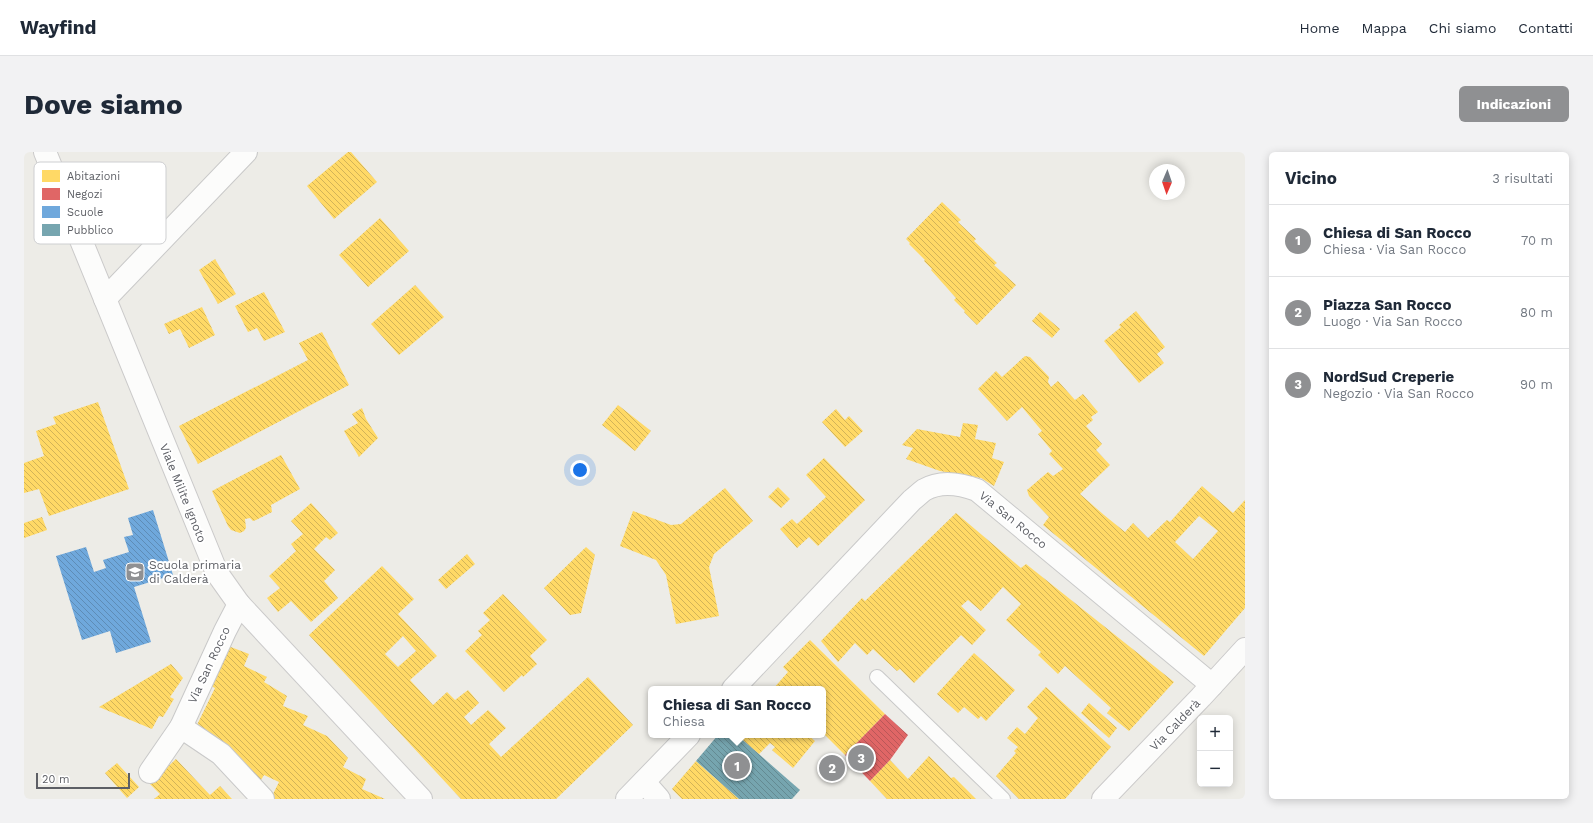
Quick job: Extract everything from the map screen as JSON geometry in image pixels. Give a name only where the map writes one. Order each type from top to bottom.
[{"type":"street","name":"Viale Milite Ignoto","points":[[45,152],[49,162]]},
{"type":"street","points":[[166,235],[246,152]]},
{"type":"street","name":"Viale Milite Ignoto","points":[[83,244],[209,556],[217,572],[239,604],[421,799]]},
{"type":"street","points":[[105,299],[158,244]]},
{"type":"street","name":"Via San Rocco","points":[[736,686],[912,500],[925,489],[946,483],[964,485],[978,490],[1212,685]]},
{"type":"street","name":"Via San Rocco","points":[[150,772],[181,727],[239,604]]},
{"type":"street","name":"Via Calderà","points":[[1102,799],[1245,649]]},
{"type":"street","points":[[181,727],[221,754],[263,799]]},
{"type":"street","points":[[627,799],[686,738]]},
{"type":"street","points":[[644,782],[660,799]]},
{"type":"lane","points":[[877,676],[1004,799]]},
{"type":"building: Abitazioni","points":[[348,152],[351,152],[377,182],[334,219],[307,186]]},
{"type":"building: Abitazioni","points":[[942,202],[961,220],[958,222],[976,239],[974,241],[997,263],[994,265],[1016,285],[977,325],[954,300],[956,298],[906,239]]},
{"type":"building: Abitazioni","points":[[380,218],[409,251],[368,287],[339,255]]},
{"type":"building: Abitazioni","points":[[215,259],[236,294],[218,304],[199,270]]},
{"type":"building: Abitazioni","points":[[415,285],[444,317],[399,355],[371,324]]},
{"type":"building: Abitazioni","points":[[264,292],[285,332],[264,341],[257,328],[248,332],[235,306]]},
{"type":"building: Abitazioni","points":[[202,307],[215,335],[189,348],[180,329],[169,334],[164,324]]},
{"type":"building: Abitazioni","points":[[1136,311],[1165,347],[1157,354],[1164,363],[1139,383],[1104,341],[1121,327],[1119,325]]},
{"type":"building: Abitazioni","points":[[1040,312],[1060,329],[1052,338],[1032,321]]},
{"type":"building: Abitazioni","points":[[322,332],[349,385],[198,464],[179,426],[308,360],[299,343]]},
{"type":"building: Abitazioni","points":[[1025,356],[1030,357],[1049,377],[1048,382],[1051,387],[1058,381],[1075,400],[1083,394],[1098,412],[1091,417],[1093,420],[1086,426],[1102,444],[1096,450],[1110,465],[1080,494],[1125,532],[1133,523],[1148,538],[1167,520],[1170,522],[1202,486],[1233,513],[1245,500],[1245,608],[1204,656],[1043,525],[1049,517],[1029,496],[1027,490],[1048,472],[1053,476],[1063,469],[1049,454],[1052,451],[1038,434],[1042,431],[1022,407],[1007,421],[978,389],[996,371],[1002,377]],"holes":[[[1199,516],[1218,531],[1193,559],[1175,542]]]},
{"type":"building: Abitazioni","points":[[98,402],[129,489],[49,516],[39,489],[24,493],[24,463],[44,456],[36,431],[56,424],[53,417]]},
{"type":"building: Abitazioni","points":[[618,405],[651,431],[635,451],[602,425]]},
{"type":"building: Abitazioni","points":[[362,408],[366,419],[378,438],[359,457],[344,431],[358,423],[352,414]]},
{"type":"building: Abitazioni","points":[[836,409],[845,420],[849,416],[863,431],[845,447],[822,422]]},
{"type":"building: Abitazioni","points":[[963,423],[978,425],[975,439],[996,443],[992,458],[1004,462],[994,486],[981,478],[940,471],[906,459],[913,448],[902,445],[917,429],[960,437]]},
{"type":"building: Abitazioni","points":[[281,455],[300,489],[271,505],[272,512],[253,521],[250,518],[245,519],[246,528],[244,531],[240,533],[231,530],[212,491]]},
{"type":"building: Abitazioni","points":[[824,458],[865,500],[818,546],[809,537],[797,548],[780,529],[792,519],[797,524],[826,497],[806,475]]},
{"type":"building: Abitazioni","points":[[778,487],[790,499],[781,508],[768,497]]},
{"type":"building: Abitazioni","points":[[725,488],[753,521],[714,554],[709,567],[719,616],[676,624],[666,575],[656,560],[620,546],[633,511],[671,525],[681,524]]},
{"type":"building: Abitazioni","points":[[311,503],[338,533],[330,540],[326,537],[314,549],[335,570],[324,581],[338,598],[311,622],[291,601],[278,612],[267,598],[280,588],[269,576],[296,551],[291,544],[303,534],[291,521]]},
{"type":"building: Abitazioni","points":[[956,513],[1021,568],[1026,564],[1174,682],[1129,731],[1107,713],[1111,708],[1065,666],[1058,674],[1038,655],[1041,652],[1006,620],[1021,604],[1003,587],[981,611],[968,600],[961,606],[986,630],[972,645],[961,635],[914,683],[900,669],[897,671],[873,649],[867,655],[855,643],[838,662],[821,641],[862,598],[865,601]]},
{"type":"building: Abitazioni","points":[[42,517],[47,530],[24,538],[24,523]]},
{"type":"building: Abitazioni","points":[[586,547],[595,555],[581,613],[570,615],[544,588]]},
{"type":"building: Abitazioni","points":[[467,554],[475,564],[446,589],[438,580]]},
{"type":"building: Abitazioni","points":[[382,566],[414,599],[398,614],[437,656],[410,680],[433,705],[447,692],[455,700],[468,690],[479,703],[464,717],[471,725],[488,710],[506,728],[489,744],[501,757],[588,677],[633,725],[556,799],[461,799],[309,635]],"holes":[[[403,636],[416,651],[398,667],[385,654]]]},
{"type":"building: Abitazioni","points":[[503,594],[547,640],[530,656],[537,664],[523,677],[522,675],[504,692],[465,651],[482,635],[478,631],[490,620],[483,613]]},
{"type":"building: Abitazioni","points":[[810,640],[885,714],[845,755],[826,736],[826,686],[776,686],[788,672],[783,667]]},
{"type":"building: Abitazioni","points":[[223,644],[249,654],[244,666],[267,677],[264,682],[287,696],[283,706],[308,716],[303,725],[327,736],[348,758],[343,767],[366,779],[362,789],[385,799],[272,799],[271,798],[279,782],[264,775],[261,780],[204,742],[208,731],[197,725],[215,688],[205,683]]},
{"type":"building: Abitazioni","points":[[974,653],[1015,690],[986,721],[981,716],[978,719],[964,707],[958,713],[937,694]]},
{"type":"building: Abitazioni","points":[[171,664],[183,678],[170,697],[174,699],[163,717],[159,716],[152,729],[99,707]]},
{"type":"building: Abitazioni","points":[[1046,687],[1111,747],[1065,799],[1019,799],[996,776],[1016,753],[1014,751],[1018,747],[1007,738],[1017,727],[1025,734],[1038,718],[1027,707]]},
{"type":"building: Abitazioni","points":[[1089,703],[1117,728],[1109,738],[1081,713]]},
{"type":"building: Abitazioni","points":[[740,738],[812,738],[815,741],[793,768],[772,750],[775,747],[770,743],[759,754]]},
{"type":"building: Abitazioni","points":[[929,756],[951,778],[954,777],[976,799],[887,799],[870,781],[890,760],[908,779]]},
{"type":"building: Abitazioni","points":[[176,759],[210,795],[220,786],[232,799],[154,799],[160,794],[150,784]]},
{"type":"building: Abitazioni","points":[[696,761],[739,799],[682,799],[672,789]]},
{"type":"building: Abitazioni","points":[[117,763],[139,787],[127,798],[105,773]]},
{"type":"building: Negozi","points":[[885,714],[908,735],[890,760],[870,781],[845,755]]},
{"type":"building: Scuole","points":[[153,510],[173,575],[134,587],[151,642],[116,653],[110,631],[82,640],[56,556],[86,547],[94,572],[106,568],[103,560],[129,552],[124,537],[133,535],[128,518]]},
{"type":"building: Pubblico","points":[[715,738],[740,738],[800,790],[792,799],[739,799],[696,761]]},
{"type":"place","name":"Scuola primaria di Calderà","points":[[135,572]]},
{"type":"place","name":"NordSud Creperie","points":[[861,758]]},
{"type":"place","name":"Chiesa di San Rocco","points":[[737,766]]},
{"type":"place","name":"Piazza San Rocco","points":[[832,768]]}]
